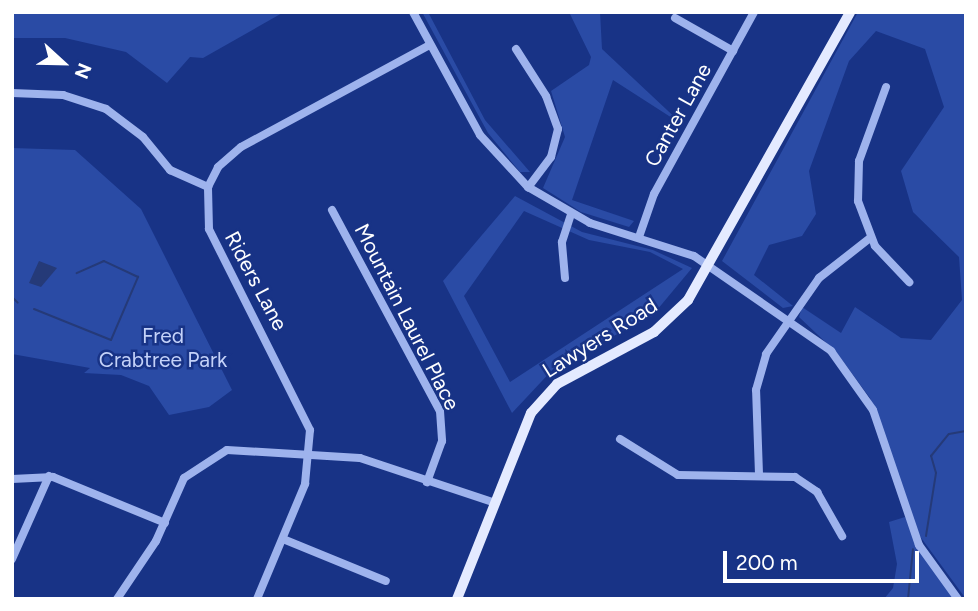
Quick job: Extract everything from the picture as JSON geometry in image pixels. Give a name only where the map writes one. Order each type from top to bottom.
[{"type":"main road","name":"Lawyers Road","points":[[457,599],[525,425],[548,392],[667,322],[710,265],[850,12]]},
{"type":"street","points":[[413,12],[484,142],[528,187],[571,215],[639,237],[710,265],[790,319],[831,351],[860,387],[922,551],[958,599]]},
{"type":"street","name":"Canter Lane","points":[[639,237],[654,194],[754,12]]},
{"type":"street","points":[[675,19],[733,51]]},
{"type":"street","points":[[12,93],[63,95],[106,109],[143,137],[170,170],[208,187],[232,152],[430,45]]},
{"type":"street","points":[[516,49],[547,96],[558,129],[551,157],[528,187]]},
{"type":"street","points":[[886,87],[857,175],[870,238],[909,282]]},
{"type":"street","name":"Riders Lane","points":[[208,187],[209,229],[302,404],[310,451],[305,484],[257,599]]},
{"type":"street","name":"Mountain Laurel Place","points":[[332,210],[440,411],[442,441],[426,482]]},
{"type":"street","points":[[565,278],[562,242],[571,215]]},
{"type":"street","points":[[760,474],[758,378],[790,319],[825,272],[870,238]]},
{"type":"street","points":[[620,439],[678,475],[789,475],[811,486],[842,536]]},
{"type":"street","points":[[117,599],[165,523],[184,478],[206,458],[237,449],[310,451],[360,458],[495,503]]},
{"type":"street","points":[[12,479],[49,476],[165,523]]},
{"type":"street","points":[[12,559],[49,476]]},
{"type":"street","points":[[283,538],[386,581]]},
{"type":"green space","points":[[12,12],[284,12],[203,58],[190,57],[167,83],[126,52],[65,38],[12,38]]},
{"type":"green space","points":[[422,12],[428,12],[485,120],[530,172],[520,172],[488,133]]},
{"type":"green space","points":[[569,12],[600,12],[602,49],[683,125],[613,80],[572,200],[634,221],[629,227],[581,212],[543,188],[565,137],[551,91],[589,65],[591,57]]},
{"type":"green space","points":[[858,12],[966,12],[966,599],[919,535],[870,398],[837,353],[799,317],[802,307],[841,333],[855,307],[901,338],[931,340],[962,300],[959,257],[913,212],[901,171],[944,107],[925,49],[876,31],[849,61],[809,171],[816,214],[802,236],[769,245],[754,275],[793,306],[783,308],[722,261]]},
{"type":"green space","name":"Fred Crabtree Park","points":[[12,148],[75,150],[141,209],[232,390],[209,407],[169,415],[149,386],[121,375],[84,373],[90,368],[12,354]]},
{"type":"green space","points":[[515,196],[582,232],[653,250],[692,268],[652,316],[556,366],[512,413],[443,281]],"holes":[[[524,211],[589,240],[650,252],[683,269],[510,382],[464,296]]]},
{"type":"green space","points":[[905,517],[958,599],[884,599],[893,588],[897,564],[889,522]]},
{"type":"shaded area","points":[[39,261],[57,268],[41,287],[29,283]]},
{"type":"waterway","points":[[34,309],[111,340],[138,277],[104,261],[77,273]]},
{"type":"waterway","points":[[12,297],[18,303]]},
{"type":"waterway","points":[[926,536],[936,473],[931,456],[949,434],[966,431]]},
{"type":"waterway","points":[[908,599],[913,549]]}]
